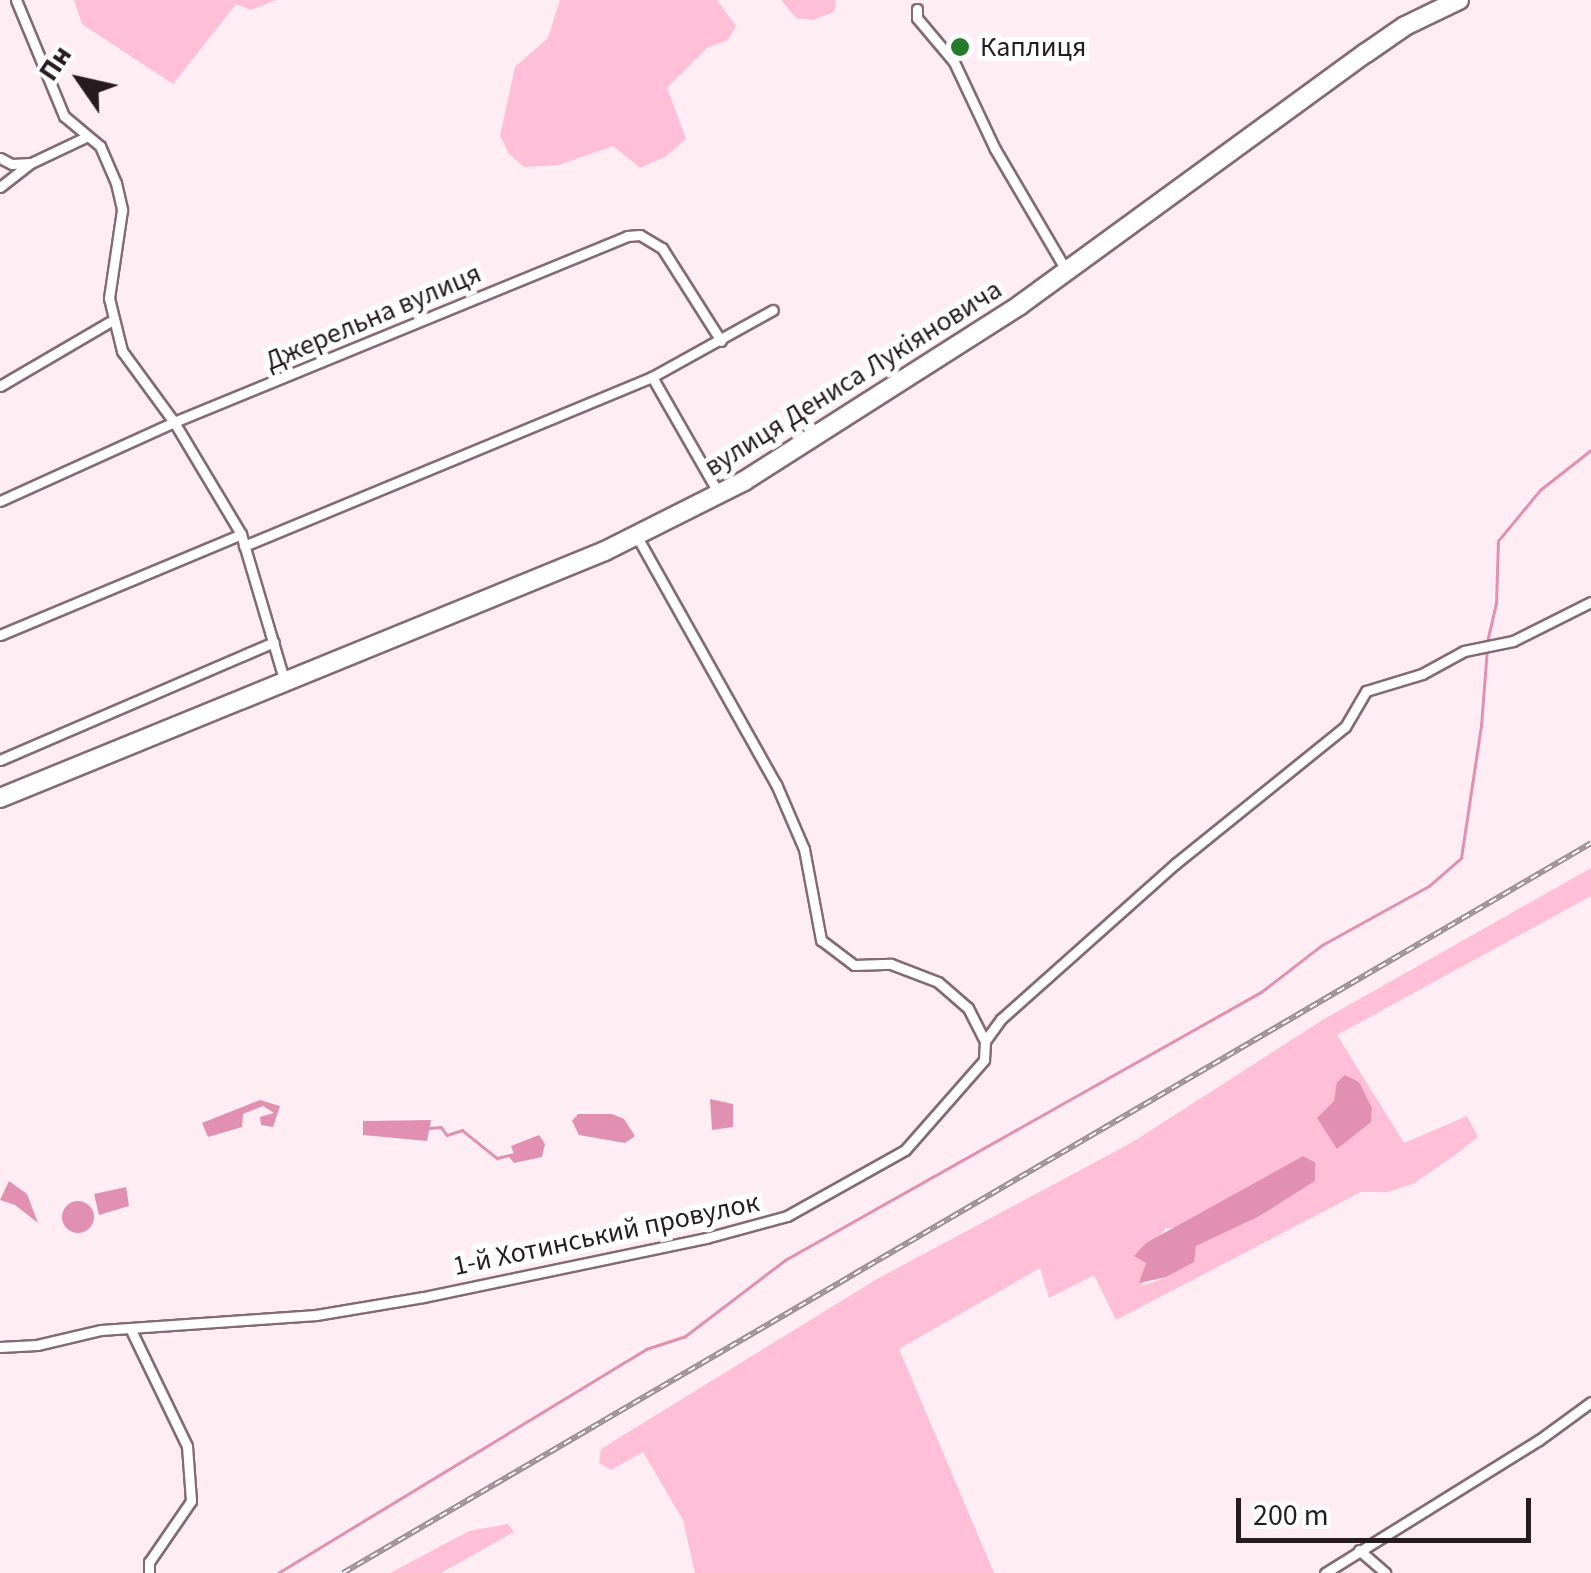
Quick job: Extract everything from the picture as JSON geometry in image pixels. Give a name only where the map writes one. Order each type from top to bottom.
[{"type":"highway","name":"вулиця Дениса Лукіяновича","points":[[0,798],[636,535],[719,494],[821,436],[1068,272],[1405,26],[1459,0]]},
{"type":"street","points":[[16,0],[51,93],[64,116],[84,138],[100,146],[108,159],[122,210],[110,270],[114,320],[122,351],[174,422],[241,534],[284,683]]},
{"type":"street","points":[[918,9],[917,18],[954,62],[996,149],[1068,272]]},
{"type":"street","points":[[0,187],[30,163],[84,138]]},
{"type":"street","points":[[0,158],[12,164],[30,163]]},
{"type":"street","name":"Джерельна вулиця","points":[[0,501],[174,422],[627,236],[640,234],[662,248],[721,340]]},
{"type":"street","points":[[244,546],[652,377],[773,310]]},
{"type":"street","points":[[0,386],[114,320]]},
{"type":"street","points":[[652,377],[719,494]]},
{"type":"street","points":[[0,635],[241,534]]},
{"type":"street","points":[[636,535],[776,784],[804,849],[821,940],[854,965],[891,964],[938,982],[968,1008],[985,1040]]},
{"type":"street","name":"1-й Хотинський провулок","points":[[0,1347],[130,1328],[316,1315],[424,1298],[706,1238],[787,1216],[871,1165],[905,1150],[984,1060],[985,1040],[1049,973],[1345,726],[1366,691],[1422,674],[1464,651],[1512,641],[1591,602]]},
{"type":"street","points":[[0,760],[274,642]]},
{"type":"street","points":[[130,1328],[187,1446],[191,1501],[149,1562],[150,1573]]},
{"type":"street","points":[[1326,1573],[1538,1440],[1591,1402]]},
{"type":"street","points":[[1360,1550],[1385,1573]]},
{"type":"shaded area","points":[[74,0],[276,0],[251,10],[236,4],[173,84],[82,24]]},
{"type":"shaded area","points":[[560,0],[717,0],[736,26],[728,40],[707,48],[667,88],[686,139],[665,157],[640,168],[613,146],[559,165],[524,167],[509,154],[500,136],[515,67],[548,38]]},
{"type":"shaded area","points":[[781,0],[836,0],[834,12],[813,20],[796,18]]},
{"type":"shaded area","points":[[1591,868],[1591,896],[1337,1035],[1404,1143],[1467,1116],[1478,1137],[1451,1158],[1413,1184],[1387,1192],[1361,1192],[1116,1320],[1094,1275],[1049,1298],[1040,1268],[899,1349],[994,1573],[695,1573],[683,1520],[643,1452],[611,1470],[599,1463],[601,1449],[877,1279],[1131,1143],[1324,1019]],"holes":[[[1303,1156],[1315,1162],[1315,1181],[1258,1217],[1196,1246],[1166,1277],[1143,1286],[1146,1263],[1142,1257],[1166,1228],[1174,1228]]]},
{"type":"shaded area","points":[[1345,1075],[1359,1082],[1372,1108],[1371,1122],[1337,1149],[1317,1118],[1334,1101],[1337,1082]]},
{"type":"shaded area","points":[[710,1099],[733,1104],[733,1127],[712,1130]]},
{"type":"shaded area","points":[[260,1100],[280,1106],[273,1127],[261,1125],[260,1117],[274,1113],[263,1106],[243,1114],[242,1127],[208,1137],[202,1123]]},
{"type":"shaded area","points":[[578,1114],[612,1114],[624,1119],[635,1136],[625,1143],[579,1135],[572,1121]]},
{"type":"shaded area","points":[[431,1120],[427,1141],[363,1135],[363,1121]]},
{"type":"shaded area","points":[[539,1135],[545,1144],[542,1157],[514,1163],[509,1157],[514,1154],[511,1146]]},
{"type":"shaded area","points":[[1303,1156],[1315,1162],[1315,1181],[1258,1217],[1196,1246],[1194,1262],[1166,1277],[1139,1283],[1146,1263],[1134,1256],[1146,1243]]},
{"type":"shaded area","points":[[9,1181],[27,1194],[38,1223],[15,1205],[0,1200]]},
{"type":"shaded area","points":[[126,1187],[129,1206],[99,1215],[94,1194]]},
{"type":"shaded area","points":[[78,1201],[89,1206],[94,1217],[89,1228],[78,1233],[67,1228],[62,1217],[67,1206]]},
{"type":"shaded area","points":[[508,1524],[514,1532],[441,1573],[390,1573],[469,1531]]},
{"type":"waterway","points":[[1487,642],[1496,604],[1498,541],[1540,490],[1591,450]]},
{"type":"waterway","points":[[278,1573],[646,1349],[684,1337],[785,1260],[1261,992],[1322,945],[1429,886],[1461,858],[1481,726],[1487,648]]},
{"type":"waterway","points":[[428,1128],[441,1127],[447,1135],[462,1130],[497,1158],[514,1154]]},
{"type":"railway","points":[[343,1573],[1591,843]]},
{"type":"place","name":"Каплиця","points":[[960,47]]}]
